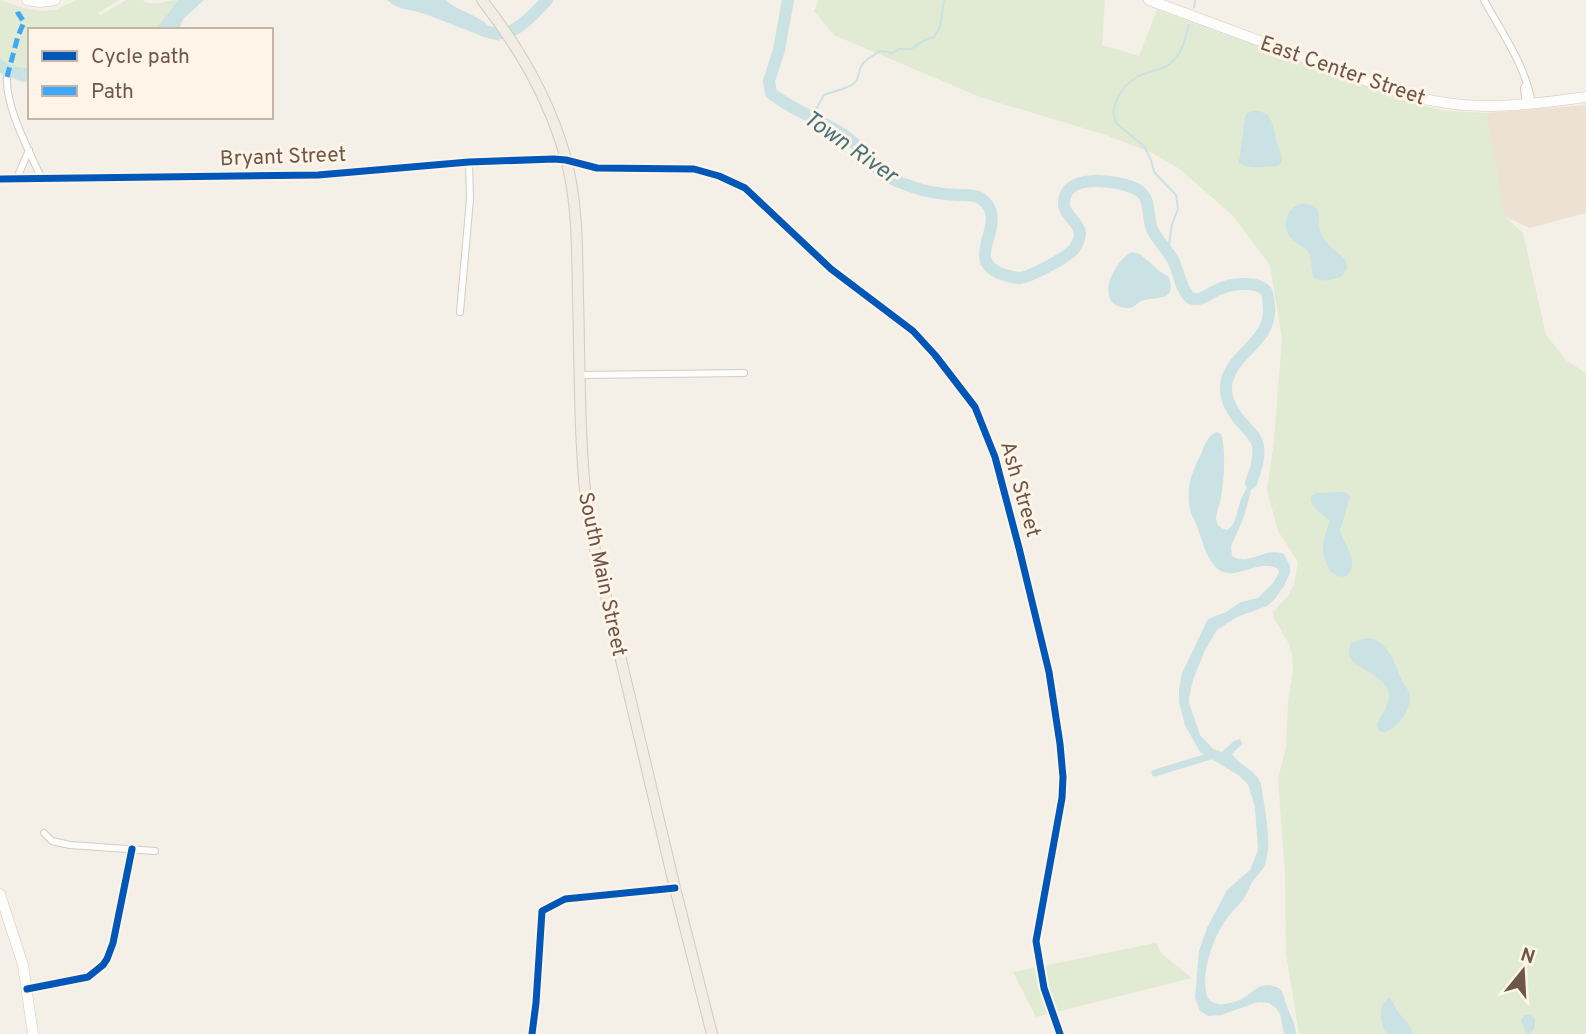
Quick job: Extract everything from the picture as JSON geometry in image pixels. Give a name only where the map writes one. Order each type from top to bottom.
[{"type":"main road","points":[[27,0],[55,0]]},
{"type":"main road","name":"South Main Street","points":[[482,0],[532,75],[548,109],[566,160],[576,225],[582,471],[588,520],[712,1034]]},
{"type":"main road","name":"East Center Street","points":[[1149,0],[1422,99],[1497,106],[1586,97]]},
{"type":"main road","points":[[0,894],[23,965],[33,1034]]},
{"type":"street","points":[[1484,0],[1519,62],[1529,104]]},
{"type":"street","points":[[7,77],[12,108],[41,177]]},
{"type":"street","points":[[18,178],[29,150]]},
{"type":"street","name":"Bryant Street","points":[[0,178],[318,175],[469,162],[566,160]]},
{"type":"street","name":"Ash Street","points":[[566,160],[597,168],[694,169],[719,176],[744,188],[831,269],[912,331],[936,355],[975,407],[995,457],[1020,548],[1049,672],[1060,744],[1062,798],[1036,941],[1044,988],[1060,1034]]},
{"type":"street","points":[[460,312],[470,199],[469,162]]},
{"type":"street","points":[[580,375],[744,373]]},
{"type":"street","points":[[44,833],[52,841],[64,844],[155,850]]},
{"type":"street","points":[[27,989],[88,977],[103,965],[113,943],[132,849]]},
{"type":"street","points":[[532,1034],[542,911],[565,899],[675,888]]},
{"type":"shaded area","points":[[1586,105],[1586,213],[1530,228],[1504,216],[1486,113]]},
{"type":"green space","points":[[0,0],[41,11],[55,10],[76,0],[119,0],[98,13],[100,16],[126,0],[154,3],[178,0],[166,17],[165,28],[28,28],[28,67],[10,65],[0,58]]},
{"type":"green space","points":[[819,0],[1105,0],[1102,45],[1139,56],[1157,10],[1410,102],[1445,111],[1486,113],[1504,216],[1523,233],[1546,335],[1567,361],[1586,373],[1586,1034],[1299,1034],[1286,953],[1285,873],[1278,779],[1286,747],[1292,654],[1273,612],[1294,585],[1298,562],[1278,531],[1267,490],[1274,441],[1282,339],[1270,265],[1233,216],[1180,169],[1150,152],[1103,134],[980,97],[834,35],[814,11]]},
{"type":"green space","points":[[1156,943],[1162,954],[1192,978],[1036,1017],[1013,972]]},
{"type":"water","points":[[178,0],[204,0],[184,18],[179,28],[157,28]]},
{"type":"water","points":[[387,0],[446,0],[484,22],[500,41],[399,7]]},
{"type":"water","points":[[0,58],[14,66],[28,67],[28,81],[23,82],[0,73]]},
{"type":"water","points":[[1252,111],[1264,113],[1272,123],[1282,162],[1278,166],[1252,167],[1239,162],[1245,117]]},
{"type":"water","points":[[1299,204],[1308,204],[1317,209],[1322,236],[1346,261],[1347,269],[1342,276],[1328,280],[1313,277],[1309,253],[1290,237],[1286,229],[1290,210]]},
{"type":"water","points":[[1131,252],[1140,254],[1169,277],[1171,286],[1166,296],[1144,300],[1133,307],[1125,308],[1115,305],[1108,291],[1118,264]]},
{"type":"water","points":[[1217,432],[1221,434],[1224,452],[1223,483],[1216,519],[1221,527],[1227,530],[1232,526],[1241,499],[1257,468],[1244,517],[1231,546],[1232,556],[1245,559],[1271,552],[1284,554],[1290,566],[1290,573],[1284,586],[1267,606],[1237,617],[1217,630],[1205,650],[1189,698],[1200,735],[1213,749],[1222,752],[1240,739],[1242,744],[1232,754],[1261,784],[1268,835],[1264,866],[1216,937],[1207,965],[1206,992],[1211,1001],[1221,1004],[1242,999],[1261,986],[1278,988],[1283,994],[1296,1034],[1284,1034],[1280,1014],[1269,1003],[1258,1002],[1221,1015],[1208,1016],[1200,1011],[1195,998],[1199,951],[1207,928],[1227,890],[1250,870],[1258,850],[1255,807],[1248,784],[1200,752],[1185,725],[1179,702],[1182,673],[1208,619],[1241,602],[1258,598],[1279,573],[1278,569],[1271,566],[1235,573],[1221,571],[1205,549],[1190,511],[1189,489],[1193,471],[1206,443],[1211,435]]},
{"type":"water","points":[[1342,492],[1350,497],[1340,531],[1352,564],[1348,575],[1337,576],[1330,570],[1323,554],[1325,534],[1330,521],[1315,508],[1311,497],[1316,493]]},
{"type":"water","points":[[1367,638],[1385,647],[1410,695],[1408,708],[1402,718],[1385,732],[1379,731],[1377,725],[1387,705],[1389,693],[1379,679],[1356,664],[1349,652],[1351,643]]},
{"type":"water","points":[[1389,997],[1409,1025],[1412,1034],[1387,1034],[1385,1031],[1381,1009]]},
{"type":"water","points":[[1525,1015],[1535,1019],[1535,1027],[1530,1034],[1527,1034],[1521,1020]]},
{"type":"waterway","name":"Town River","points":[[480,29],[491,33],[510,31],[526,22],[547,0]]},
{"type":"waterway","name":"Town River","points":[[788,0],[779,50],[769,81],[771,93],[844,135],[878,169],[895,180],[927,191],[973,195],[982,199],[991,212],[992,222],[985,259],[990,267],[999,273],[1015,278],[1025,277],[1071,252],[1080,233],[1065,209],[1066,194],[1081,183],[1103,181],[1126,185],[1140,191],[1144,196],[1152,229],[1173,260],[1190,298],[1202,298],[1219,289],[1236,285],[1256,285],[1266,291],[1269,307],[1264,329],[1237,361],[1226,386],[1232,409],[1254,436],[1258,446],[1258,460],[1251,483]]},
{"type":"waterway","points":[[811,118],[824,95],[846,88],[856,81],[868,58],[880,51],[893,53],[899,49],[911,49],[934,37],[940,27],[944,0]]},
{"type":"waterway","points":[[1194,8],[1195,0]]},
{"type":"waterway","points":[[1168,251],[1172,224],[1178,209],[1176,195],[1154,172],[1144,146],[1117,124],[1114,111],[1121,91],[1131,81],[1165,67],[1176,57],[1189,25]]},
{"type":"waterway","points":[[1155,773],[1214,755]]},
{"type":"marked path","points":[[7,77],[24,22],[17,9]]},
{"type":"cycle path","points":[[0,179],[318,175],[469,162],[554,159],[597,168],[694,169],[719,176],[745,188],[831,269],[913,331],[975,407],[995,457],[1049,672],[1060,744],[1062,798],[1036,941],[1044,988],[1060,1034]]},
{"type":"cycle path","points":[[27,989],[88,977],[103,965],[113,943],[132,849]]},
{"type":"cycle path","points":[[532,1034],[542,911],[565,899],[675,888]]}]
